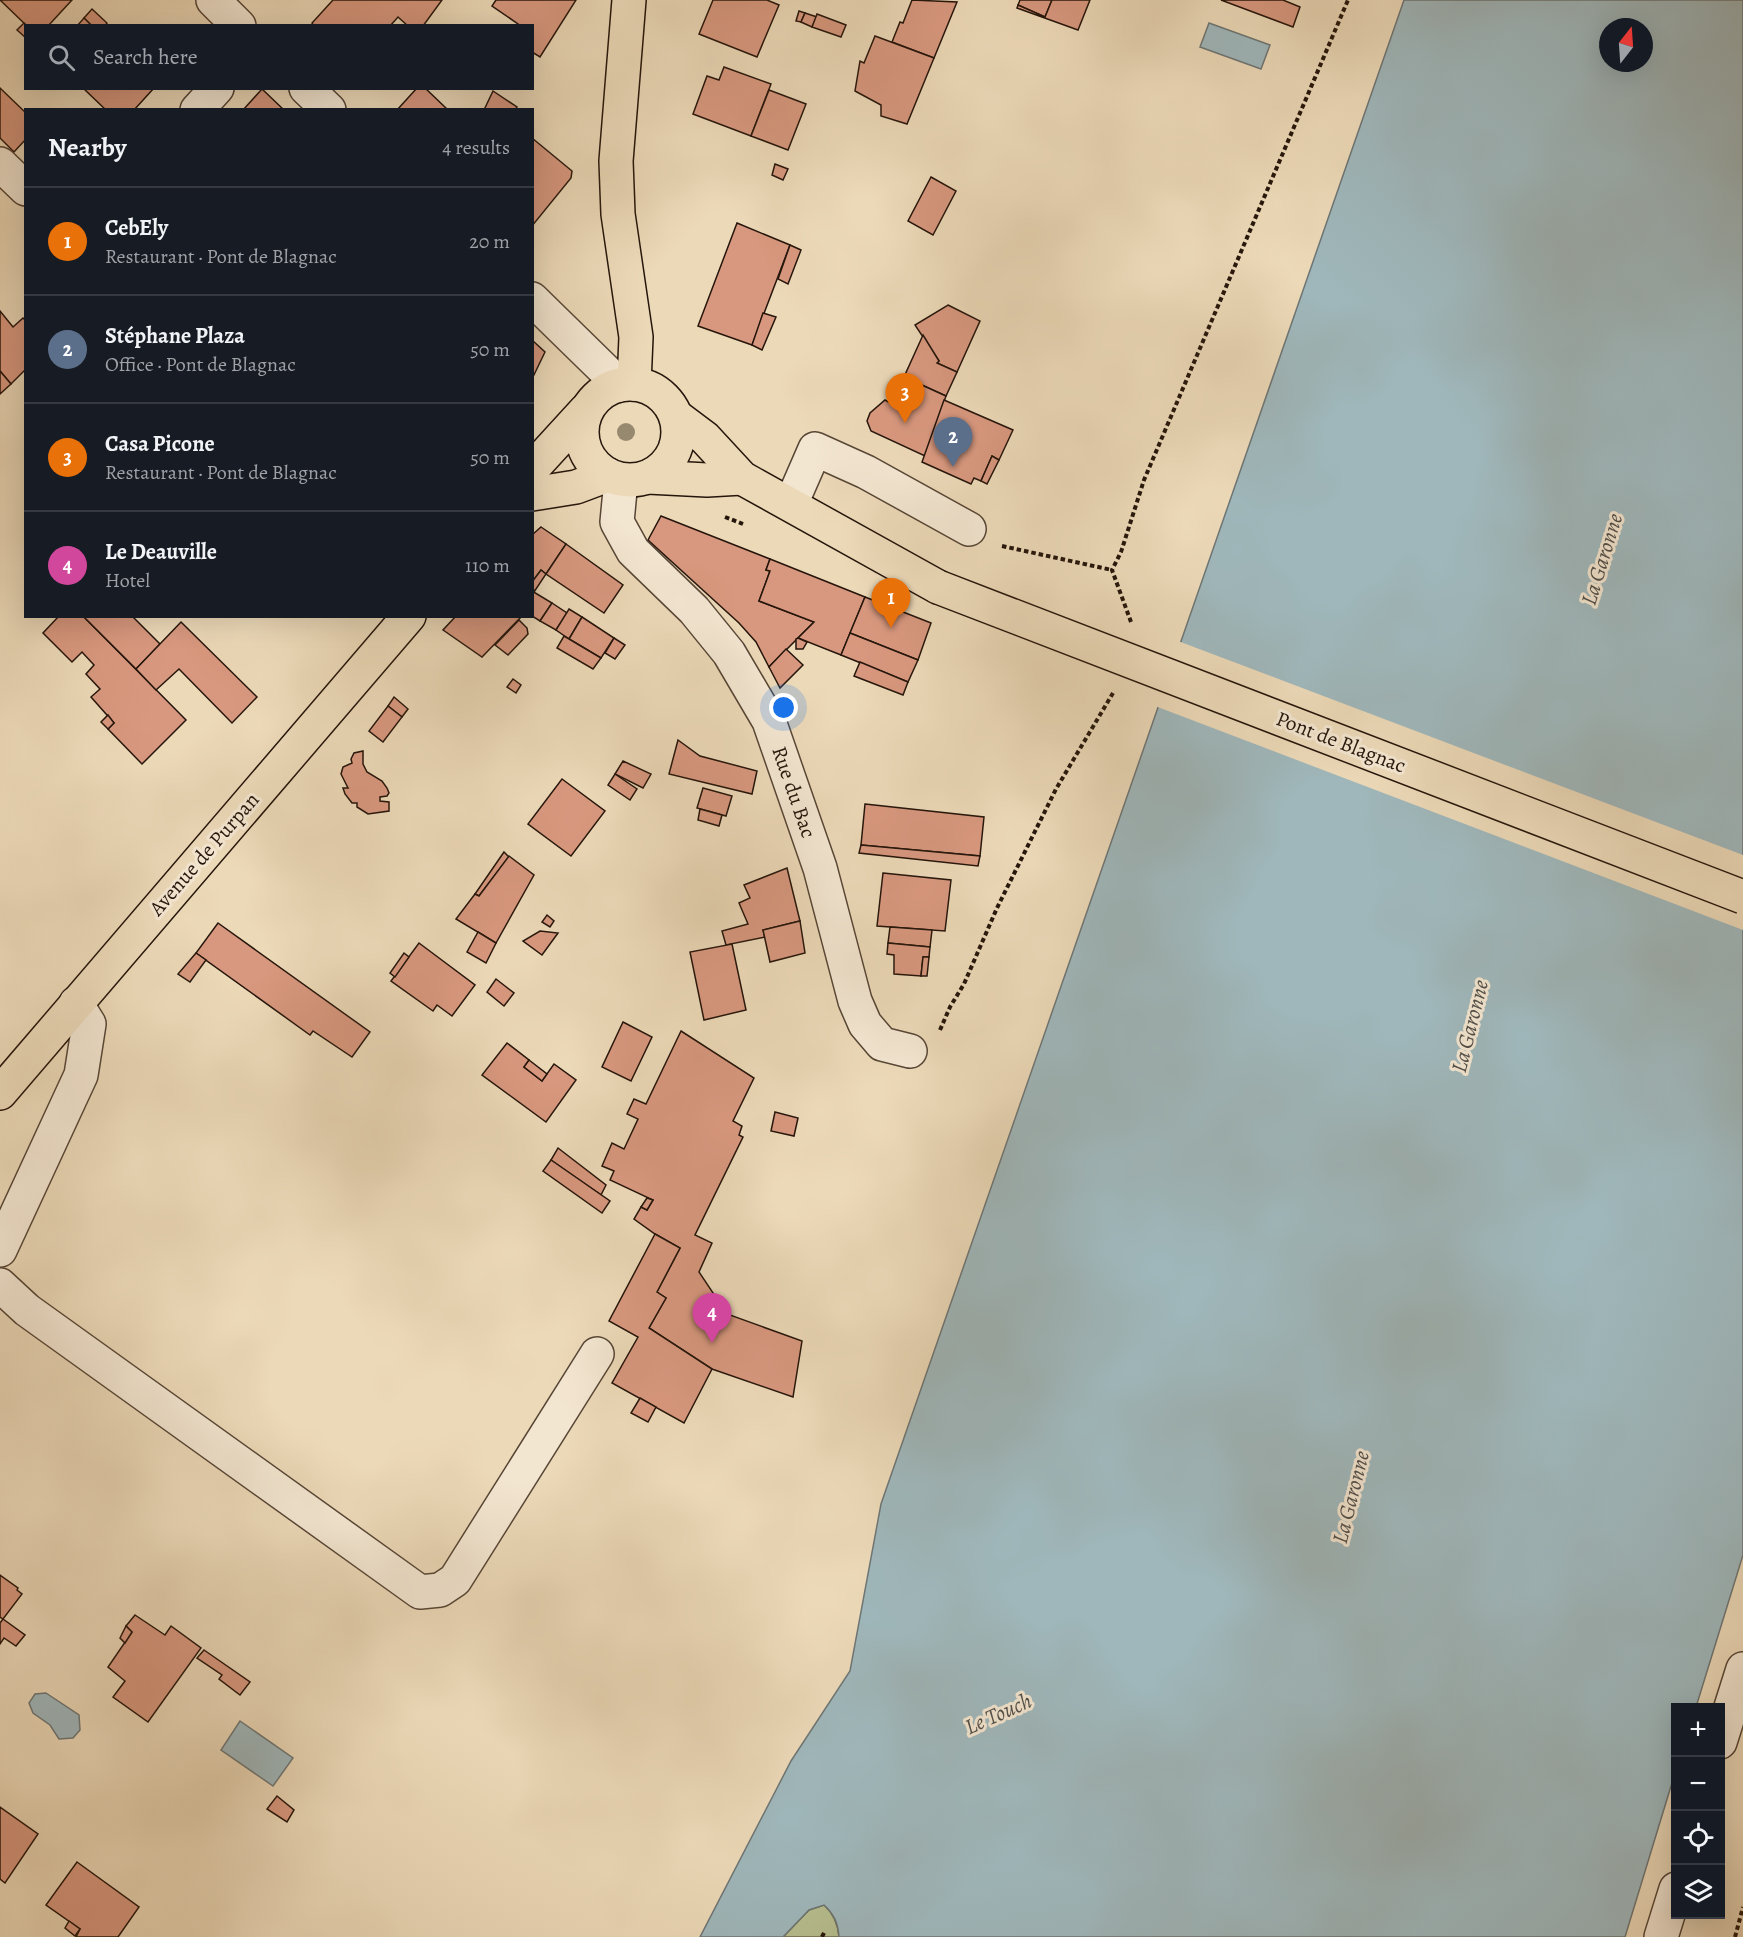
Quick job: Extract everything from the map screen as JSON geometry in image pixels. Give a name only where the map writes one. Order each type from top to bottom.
[{"type":"main road","points":[[627,385],[636,337],[618,214],[616,161],[629,0]]},
{"type":"main road","points":[[534,467],[594,399],[606,390],[627,385],[649,388],[662,397],[677,417],[705,438],[742,478]]},
{"type":"main road","points":[[586,410],[581,426],[584,448],[597,469],[625,477],[707,480],[742,478]]},
{"type":"main road","points":[[534,494],[576,488],[658,471],[669,459],[676,444],[680,430],[677,417]]},
{"type":"main road","name":"Pont de Blagnac","points":[[742,478],[938,587],[1743,897]]},
{"type":"main road","name":"Avenue de Purpan","points":[[0,1093],[407,618]]},
{"type":"street","points":[[213,0],[237,24]]},
{"type":"street","points":[[199,108],[215,90]]},
{"type":"street","points":[[308,90],[327,108]]},
{"type":"street","points":[[0,164],[24,187]]},
{"type":"street","points":[[534,301],[627,385]]},
{"type":"street","points":[[791,504],[815,448],[866,472],[969,529]]},
{"type":"street","name":"Rue du Bac","points":[[625,477],[616,522],[633,551],[694,610],[729,653],[769,721],[820,868],[855,1001],[865,1024],[882,1044],[910,1051]]},
{"type":"street","points":[[0,1250],[81,1075],[89,1024],[76,1004]]},
{"type":"street","points":[[0,1285],[27,1310],[420,1592],[440,1590],[455,1580],[597,1354]]},
{"type":"street","points":[[1725,1726],[1743,1669]]},
{"type":"street","points":[[1661,1937],[1671,1905]]},
{"type":"path","points":[[1129,632],[1131,621],[1113,570],[1144,480],[1348,0]]},
{"type":"path","points":[[969,529],[1001,546],[1113,570]]},
{"type":"path","points":[[910,1051],[928,1048],[938,1034],[1056,789],[1112,695],[1115,685]]},
{"type":"path","points":[[1735,1937],[1743,1907]]},
{"type":"path","points":[[822,1937],[825,1931]]},
{"type":"green space","points":[[824,1905],[835,1920],[839,1937],[783,1937],[809,1910]]},
{"type":"water","points":[[1404,0],[1743,0],[1743,1555],[1697,1703],[1671,1703],[1671,1786],[1625,1937],[839,1937],[835,1919],[824,1905],[809,1910],[783,1937],[700,1937],[791,1761],[850,1671],[881,1504]]},
{"type":"water","points":[[1209,23],[1270,45],[1261,69],[1200,47]]},
{"type":"water","points":[[46,1693],[79,1715],[80,1730],[73,1738],[59,1739],[50,1725],[33,1713],[29,1703],[35,1694]]},
{"type":"water","points":[[240,1721],[293,1758],[273,1786],[221,1750]]},
{"type":"pier","points":[[1178,641],[1743,855],[1743,930],[1155,706]]},
{"type":"building","points":[[0,0],[72,0],[50,24],[25,24]]},
{"type":"building","points":[[333,0],[442,0],[424,24],[406,24],[398,17],[392,24],[312,23]]},
{"type":"building","points":[[496,0],[576,0],[540,57],[534,53],[534,24],[518,24],[492,6]]},
{"type":"building","points":[[713,0],[767,0],[779,5],[757,57],[699,34]]},
{"type":"building","points":[[912,0],[957,2],[934,58],[892,42]]},
{"type":"building","points":[[1020,0],[1052,0],[1045,17],[1018,5]]},
{"type":"building","points":[[1052,0],[1090,0],[1078,30],[1017,8],[1018,5],[1045,17]]},
{"type":"building","points":[[1221,0],[1283,0],[1300,7],[1293,27]]},
{"type":"building","points":[[92,9],[107,23],[90,24],[84,18]]},
{"type":"building","points":[[799,11],[805,13],[801,22],[796,21]]},
{"type":"building","points":[[805,13],[817,17],[812,27],[801,22]]},
{"type":"building","points":[[817,14],[846,25],[841,37],[812,27]]},
{"type":"building","points":[[84,18],[90,24],[79,24]]},
{"type":"building","points":[[24,23],[25,24],[24,36],[17,30]]},
{"type":"building","points":[[875,36],[934,58],[907,124],[881,116],[881,105],[855,91],[860,61],[864,63]]},
{"type":"building","points":[[724,67],[771,84],[751,136],[693,114],[707,76],[719,80]]},
{"type":"building","points":[[0,88],[24,111],[24,141],[14,152],[0,138]]},
{"type":"building","points":[[85,90],[152,90],[136,108],[104,108]]},
{"type":"building","points":[[263,90],[282,108],[245,108]]},
{"type":"building","points":[[415,90],[427,90],[446,108],[399,108]]},
{"type":"building","points":[[769,90],[806,104],[788,150],[751,136]]},
{"type":"building","points":[[493,91],[517,107],[516,108],[485,108]]},
{"type":"building","points":[[534,140],[572,171],[571,178],[534,224]]},
{"type":"building","points":[[775,164],[788,169],[783,180],[772,175]]},
{"type":"building","points":[[931,177],[956,191],[933,235],[908,221]]},
{"type":"building","points":[[737,223],[790,245],[752,345],[698,326]]},
{"type":"building","points":[[790,245],[801,250],[788,284],[778,279]]},
{"type":"building","points":[[948,305],[980,321],[957,372],[937,363],[939,361],[915,325]]},
{"type":"building","points":[[0,311],[13,327],[24,319],[24,371],[11,384],[0,371]]},
{"type":"building","points":[[763,313],[776,317],[762,350],[752,345]]},
{"type":"building","points":[[923,335],[939,361],[937,363],[957,372],[946,396],[904,377]]},
{"type":"building","points":[[534,342],[545,352],[534,375]]},
{"type":"building","points":[[0,371],[11,384],[0,394]]},
{"type":"building","points":[[904,377],[946,396],[925,456],[871,431],[867,421],[870,413],[885,400],[892,404],[899,389],[892,386],[896,378],[902,381]]},
{"type":"building","points":[[944,400],[1013,430],[999,460],[992,456],[981,481],[974,478],[971,484],[922,462]]},
{"type":"building","points":[[992,456],[999,460],[987,484],[981,481]]},
{"type":"building","points":[[661,516],[770,559],[766,570],[770,571],[759,601],[814,622],[769,667],[756,642],[739,623],[648,540]]},
{"type":"building","points":[[541,527],[566,544],[546,574],[541,570],[534,579],[534,533]]},
{"type":"building","points":[[566,544],[623,585],[604,613],[546,574]]},
{"type":"building","points":[[770,559],[865,597],[841,655],[798,638],[814,622],[759,601],[770,571],[766,570]]},
{"type":"building","points":[[541,570],[546,574],[534,592],[534,579]]},
{"type":"building","points":[[534,592],[552,603],[540,621],[534,617]]},
{"type":"building","points":[[865,597],[931,623],[918,660],[850,633]]},
{"type":"building","points":[[552,603],[567,613],[556,630],[540,621]]},
{"type":"building","points":[[569,609],[582,617],[569,639],[556,630]]},
{"type":"building","points":[[582,617],[614,638],[601,658],[569,639]]},
{"type":"building","points":[[57,618],[85,618],[186,720],[142,764],[108,729],[114,723],[91,697],[100,689],[86,674],[94,665],[82,652],[72,662],[43,633]]},
{"type":"building","points":[[85,618],[134,618],[160,644],[136,669]]},
{"type":"building","points":[[454,618],[520,618],[482,657],[443,630]]},
{"type":"building","points":[[519,620],[527,628],[528,634],[508,655],[495,645]]},
{"type":"building","points":[[181,622],[257,697],[232,723],[179,669],[156,690],[136,669]]},
{"type":"building","points":[[850,633],[918,660],[908,682],[841,655]]},
{"type":"building","points":[[564,636],[601,658],[593,669],[557,648]]},
{"type":"building","points":[[614,638],[625,645],[615,659],[605,653]]},
{"type":"building","points":[[798,638],[807,642],[803,649],[796,649]]},
{"type":"building","points":[[786,649],[803,665],[780,688],[769,667]]},
{"type":"building","points":[[860,662],[908,682],[903,695],[854,676]]},
{"type":"building","points":[[513,679],[521,685],[516,693],[507,687]]},
{"type":"building","points":[[394,697],[408,709],[402,717],[388,706]]},
{"type":"building","points":[[388,706],[402,717],[383,742],[369,731]]},
{"type":"building","points":[[108,715],[114,723],[108,729],[101,722]]},
{"type":"building","points":[[678,740],[700,756],[757,771],[752,794],[669,774]]},
{"type":"building","points":[[363,751],[363,764],[367,772],[382,781],[387,788],[389,793],[387,796],[380,797],[380,801],[389,802],[389,811],[368,814],[357,807],[357,803],[352,803],[345,794],[343,788],[348,788],[341,774],[343,767],[352,763],[354,753]]},
{"type":"building","points":[[623,761],[651,774],[643,788],[615,774]]},
{"type":"building","points":[[615,774],[637,789],[630,800],[608,785]]},
{"type":"building","points":[[562,779],[605,811],[571,856],[528,824]]},
{"type":"building","points":[[703,788],[732,796],[726,816],[697,808]]},
{"type":"building","points":[[865,804],[984,817],[980,856],[861,845]]},
{"type":"building","points":[[700,809],[722,815],[719,826],[698,820]]},
{"type":"building","points":[[861,845],[980,856],[978,866],[859,853]]},
{"type":"building","points":[[504,852],[509,857],[479,896],[475,894]]},
{"type":"building","points":[[509,856],[534,875],[496,943],[456,919],[475,894],[479,896]]},
{"type":"building","points":[[787,868],[800,921],[763,930],[765,937],[726,945],[722,931],[748,924],[739,903],[750,898],[744,885]]},
{"type":"building","points":[[883,873],[951,880],[945,931],[877,926]]},
{"type":"building","points":[[547,915],[554,921],[550,927],[542,922]]},
{"type":"building","points":[[800,921],[805,953],[770,962],[763,930]]},
{"type":"building","points":[[218,923],[370,1032],[352,1057],[313,1031],[310,1035],[196,953]]},
{"type":"building","points":[[890,927],[932,930],[930,947],[888,943]]},
{"type":"building","points":[[540,931],[558,933],[542,955],[523,941]]},
{"type":"building","points":[[478,932],[496,943],[486,963],[467,952]]},
{"type":"building","points":[[419,943],[475,985],[452,1016],[437,1005],[433,1011],[391,981]]},
{"type":"building","points":[[888,943],[930,947],[929,957],[923,957],[921,976],[894,974],[894,955],[887,954]]},
{"type":"building","points":[[732,944],[746,1010],[704,1020],[690,952]]},
{"type":"building","points":[[196,953],[206,960],[190,982],[178,974]]},
{"type":"building","points":[[404,953],[409,957],[395,977],[390,973]]},
{"type":"building","points":[[923,957],[929,957],[927,976],[921,976]]},
{"type":"building","points":[[496,979],[514,993],[504,1006],[487,992]]},
{"type":"building","points":[[623,1022],[652,1037],[631,1081],[602,1067]]},
{"type":"building","points":[[681,1031],[754,1078],[733,1121],[742,1126],[739,1135],[743,1137],[695,1235],[712,1243],[699,1272],[727,1314],[802,1341],[793,1397],[712,1369],[649,1328],[666,1298],[657,1292],[680,1248],[634,1219],[641,1207],[647,1210],[653,1200],[610,1180],[614,1171],[602,1166],[612,1143],[624,1149],[638,1119],[627,1114],[634,1099],[646,1104]]},
{"type":"building","points":[[507,1043],[529,1060],[524,1067],[542,1081],[554,1064],[576,1080],[546,1122],[482,1075]]},
{"type":"building","points":[[529,1060],[547,1074],[542,1081],[524,1067]]},
{"type":"building","points":[[775,1112],[798,1118],[794,1136],[771,1131]]},
{"type":"building","points":[[558,1148],[606,1185],[601,1195],[551,1160]]},
{"type":"building","points":[[551,1160],[610,1201],[602,1213],[543,1171]]},
{"type":"building","points":[[647,1198],[653,1200],[647,1210],[641,1207]]},
{"type":"building","points":[[655,1234],[680,1248],[657,1292],[666,1298],[649,1328],[712,1369],[684,1423],[612,1383],[638,1337],[609,1321]]},
{"type":"building","points":[[640,1398],[656,1407],[648,1422],[631,1413]]},
{"type":"building","points":[[0,1575],[18,1588],[17,1590],[22,1594],[3,1619],[0,1617]]},
{"type":"building","points":[[135,1615],[165,1635],[171,1626],[201,1648],[148,1722],[113,1697],[125,1681],[108,1667],[132,1632],[126,1626]]},
{"type":"building","points":[[3,1619],[25,1635],[16,1646],[4,1638],[0,1644],[0,1623]]},
{"type":"building","points":[[126,1626],[132,1632],[125,1643],[120,1638]]},
{"type":"building","points":[[204,1650],[250,1682],[240,1695],[219,1679],[222,1675],[197,1658]]},
{"type":"building","points":[[277,1796],[294,1810],[287,1822],[267,1809]]},
{"type":"building","points":[[0,1807],[38,1834],[5,1883],[0,1879]]},
{"type":"building","points":[[77,1862],[139,1907],[118,1937],[76,1937],[80,1929],[46,1905]]},
{"type":"building","points":[[69,1921],[80,1929],[75,1936],[65,1928]]},
{"type":"place","name":"Casa Picone","points":[[905,423]]},
{"type":"place","name":"Stéphane Plaza","points":[[953,467]]},
{"type":"place","name":"CebEly","points":[[891,628]]},
{"type":"place","name":"Le Deauville","points":[[712,1343]]},
{"type":"water label","name":"La Garonne","points":[[1601,559]]},
{"type":"water label","name":"La Garonne","points":[[1469,1026]]},
{"type":"water label","name":"La Garonne","points":[[1350,1497]]},
{"type":"water label","name":"Le Touch","points":[[998,1713]]}]
